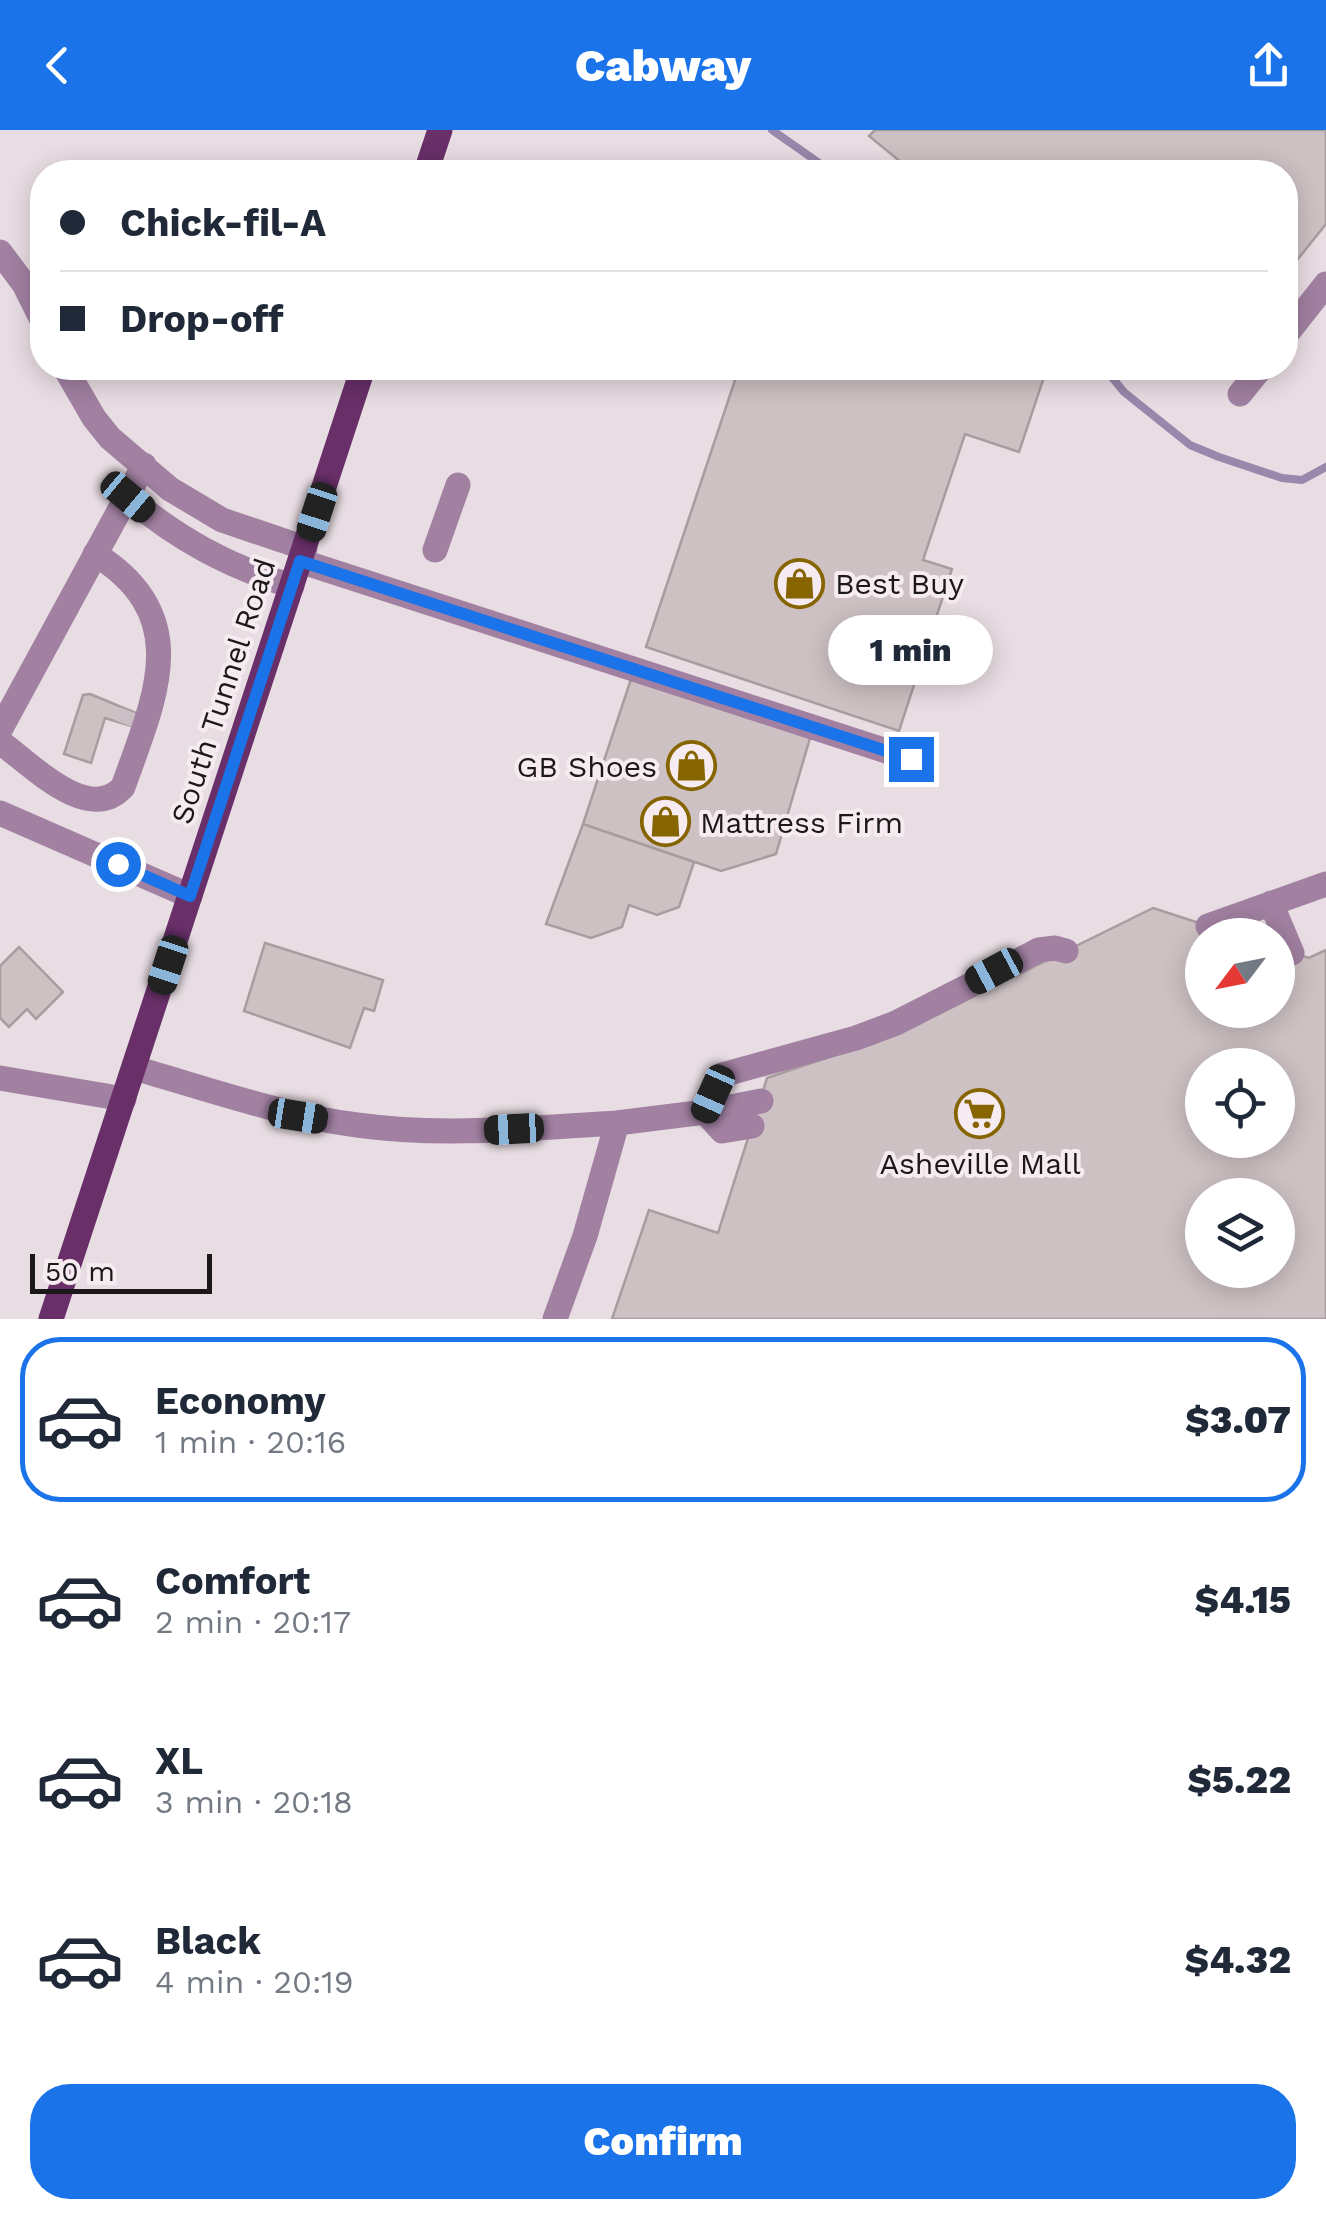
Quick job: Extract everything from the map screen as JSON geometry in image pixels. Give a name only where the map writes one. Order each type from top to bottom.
[{"type":"main road","points":[[430,160],[440,130]]},
{"type":"main road","name":"South Tunnel Road","points":[[51,1319],[359,380]]},
{"type":"lane","points":[[0,252],[30,296]]},
{"type":"lane","points":[[1298,320],[1326,284]]},
{"type":"lane","points":[[72,380],[110,438],[170,489],[299,565],[911,759]]},
{"type":"lane","points":[[1240,394],[1251,380]]},
{"type":"lane","points":[[1,733],[144,465]]},
{"type":"lane","points":[[436,550],[458,485]]},
{"type":"lane","points":[[128,497],[190,544],[253,574],[299,565]]},
{"type":"lane","points":[[1,733],[92,786],[107,779],[146,670],[146,634],[131,600],[92,561]]},
{"type":"lane","points":[[1,733],[75,796],[102,801],[123,787],[149,708],[161,652],[142,593],[118,568],[92,561]]},
{"type":"lane","points":[[0,812],[190,896]]},
{"type":"lane","points":[[1230,918],[1326,884]]},
{"type":"lane","points":[[1271,903],[1277,918]]},
{"type":"lane","points":[[705,1112],[722,1076],[896,1023],[1039,950],[1066,951]]},
{"type":"lane","points":[[134,1068],[298,1116],[358,1126],[479,1131],[618,1124],[761,1100]]},
{"type":"lane","points":[[0,1078],[124,1099]]},
{"type":"lane","points":[[705,1112],[722,1131],[752,1126]]},
{"type":"lane","points":[[555,1319],[585,1236],[618,1124]]},
{"type":"building","points":[[875,130],[1326,130],[1326,224],[1298,259],[1298,160],[898,160],[869,136]]},
{"type":"building","points":[[735,380],[1043,380],[1019,452],[965,434],[923,560],[952,569],[899,731],[646,647]]},
{"type":"building","points":[[631,679],[810,738],[776,854],[721,871],[583,824]]},
{"type":"building","points":[[90,694],[136,713],[131,726],[105,718],[91,763],[64,754],[83,695]]},
{"type":"building","points":[[583,824],[694,862],[679,907],[657,915],[629,905],[622,927],[591,938],[546,924]]},
{"type":"building","name":"Asheville Mall","points":[[1153,908],[1185,918],[1185,1028],[1295,1028],[1295,953],[1309,958],[1326,950],[1326,1319],[612,1319],[649,1210],[718,1233],[767,1078],[900,1033]]},
{"type":"building","points":[[265,943],[383,980],[374,1011],[364,1008],[350,1048],[244,1011]]},
{"type":"building","points":[[19,947],[63,992],[36,1019],[27,1009],[9,1027],[0,1018],[0,966]]},
{"type":"waterway","points":[[772,130],[815,160]]},
{"type":"waterway","points":[[1114,380],[1190,445],[1219,457],[1282,478],[1302,480],[1326,467]]},
{"type":"tunnel","points":[[127,725],[132,712]]},
{"type":"place","name":"Best Buy","points":[[800,583]]},
{"type":"place","name":"GB Shoes","points":[[692,766]]},
{"type":"place","name":"Mattress Firm","points":[[665,822]]},
{"type":"place","name":"Asheville Mall","points":[[980,1114]]},
{"type":"route","points":[[118,864],[190,896],[300,561],[911,759]]}]
